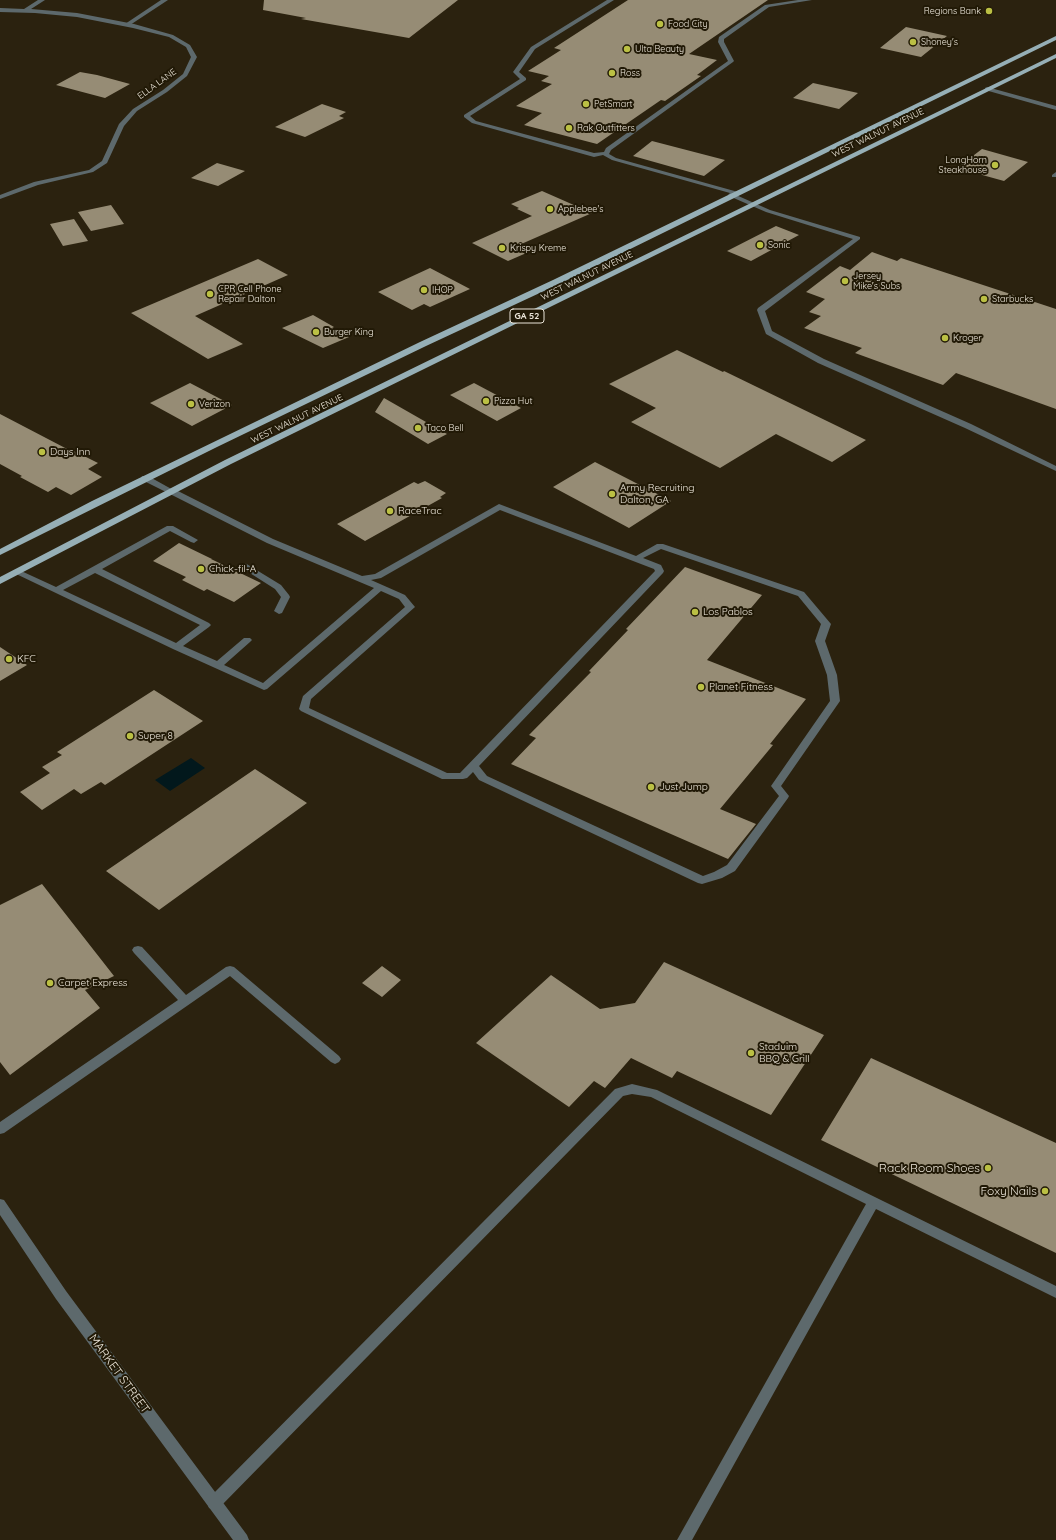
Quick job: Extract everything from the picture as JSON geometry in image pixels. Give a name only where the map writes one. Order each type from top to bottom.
[{"type":"main road","name":"WEST WALNUT AVENUE","points":[[0,552],[145,478],[423,344],[556,282],[1056,38]]},
{"type":"main road","name":"WEST WALNUT AVENUE","points":[[0,581],[171,491],[1056,56]]},
{"type":"street","points":[[25,10],[42,0]]},
{"type":"street","points":[[128,24],[165,0]]},
{"type":"street","points":[[607,153],[594,155],[474,122],[466,116],[524,79],[516,72],[533,48],[611,0]]},
{"type":"street","points":[[607,153],[608,149],[731,61],[721,42],[721,38],[767,6],[805,0]]},
{"type":"street","name":"ELLA LANE","points":[[0,10],[25,10],[77,14],[128,24],[171,36],[188,46],[194,57],[185,75],[165,91],[135,110],[121,125],[105,162],[91,171],[36,184],[0,197]]},
{"type":"street","points":[[987,89],[1056,108]]},
{"type":"street","points":[[607,153],[606,155],[614,159],[734,194],[753,205],[768,211],[858,238],[761,310],[769,332],[821,361],[968,426],[1056,469]]},
{"type":"street","points":[[145,478],[270,541],[402,597],[410,607],[306,698],[304,709],[446,777],[463,776],[660,571],[658,567],[499,508],[378,576],[361,579]]},
{"type":"street","points":[[56,590],[170,528],[194,540]]},
{"type":"street","points":[[473,765],[483,778],[702,880],[718,875],[731,868],[784,796],[776,786],[835,702],[832,675],[820,641],[826,624],[801,594],[660,546],[636,559]]},
{"type":"street","points":[[245,566],[278,587],[286,597],[279,611]]},
{"type":"street","points":[[95,569],[206,625],[176,647]]},
{"type":"street","points":[[16,572],[264,687],[379,588]]},
{"type":"street","points":[[218,666],[247,640]]},
{"type":"street","points":[[138,950],[185,1001]]},
{"type":"street","points":[[0,1129],[230,970],[335,1059]]},
{"type":"street","points":[[214,1503],[619,1092],[632,1089],[654,1093],[1056,1292]]},
{"type":"street","points":[[684,1540],[874,1202]]},
{"type":"street","name":"MARKET STREET","points":[[0,1204],[61,1295],[242,1540]]},
{"type":"water","points":[[191,758],[205,768],[170,791],[155,780]]},
{"type":"building","points":[[264,0],[458,0],[409,38],[301,19],[306,18],[263,10]]},
{"type":"building","points":[[628,0],[768,0],[689,54],[717,60],[697,75],[701,76],[665,101],[661,100],[597,144],[524,125],[542,113],[516,106],[552,84],[541,81],[549,76],[528,71],[561,50],[554,48]]},
{"type":"building","name":"Shoney's","points":[[906,27],[947,36],[921,57],[880,48]]},
{"type":"building","points":[[80,72],[130,84],[105,98],[56,85]]},
{"type":"building","points":[[813,83],[858,93],[839,109],[793,98]]},
{"type":"building","points":[[322,104],[346,112],[339,116],[344,118],[305,137],[275,127]]},
{"type":"building","points":[[652,141],[725,160],[704,176],[633,156]]},
{"type":"building","name":"LongHorn Steakhouse","points":[[982,149],[1028,162],[1004,181],[957,168]]},
{"type":"building","points":[[217,163],[245,171],[218,186],[191,178]]},
{"type":"building","points":[[542,191],[592,213],[519,245],[531,251],[508,261],[472,243],[532,216],[517,209],[519,208],[511,204]]},
{"type":"building","points":[[111,205],[124,224],[91,231],[78,212]]},
{"type":"building","points":[[74,219],[88,241],[63,246],[50,224]]},
{"type":"building","name":"Sonic","points":[[776,226],[799,235],[751,261],[727,251]]},
{"type":"building","name":"Kroger","points":[[872,252],[897,261],[901,258],[1056,309],[1056,409],[956,373],[943,385],[855,353],[862,348],[804,328],[821,316],[809,312],[825,299],[806,292],[840,266],[850,270]]},
{"type":"building","name":"CPR Cell Phone Repair Dalton","points":[[258,259],[288,275],[195,316],[243,344],[208,359],[131,313]]},
{"type":"building","name":"IHOP","points":[[430,268],[470,289],[430,307],[424,304],[412,310],[378,292]]},
{"type":"building","name":"Burger King","points":[[313,315],[349,337],[323,348],[282,328]]},
{"type":"building","points":[[677,350],[723,372],[724,371],[866,440],[832,462],[776,434],[720,468],[631,422],[656,408],[609,384]]},
{"type":"building","name":"Verizon","points":[[190,383],[232,405],[192,426],[150,403]]},
{"type":"building","name":"Pizza Hut","points":[[474,383],[521,408],[497,421],[450,395]]},
{"type":"building","name":"Taco Bell","points":[[384,398],[447,434],[428,444],[375,412]]},
{"type":"building","name":"Days Inn","points":[[0,414],[69,450],[70,449],[98,463],[88,469],[102,477],[71,495],[56,487],[48,492],[20,477],[22,476],[0,464]]},
{"type":"building","name":"Army Recruiting Dalton, GA","points":[[595,462],[671,501],[629,528],[553,487]]},
{"type":"building","name":"RaceTrac","points":[[425,481],[446,493],[440,497],[442,498],[365,541],[337,524],[414,482],[418,484]]},
{"type":"building","name":"Chick-fil-A","points":[[179,543],[261,583],[234,602],[207,589],[204,591],[182,580],[186,577],[153,561]]},
{"type":"building","points":[[685,567],[762,595],[707,660],[806,699],[770,744],[773,745],[720,809],[756,824],[728,859],[511,764],[536,738],[529,735],[591,672],[589,671],[628,630],[626,629]]},
{"type":"building","name":"KFC","points":[[0,647],[27,665],[0,681]]},
{"type":"building","name":"Super 8","points":[[154,690],[203,721],[105,785],[101,782],[81,794],[74,789],[42,810],[20,792],[50,773],[42,767],[62,755],[57,752]]},
{"type":"building","points":[[255,769],[307,803],[159,910],[106,871]]},
{"type":"building","name":"Carpet Express","points":[[42,884],[114,976],[85,990],[100,1008],[10,1075],[0,1062],[0,905]]},
{"type":"building","points":[[664,962],[824,1035],[771,1115],[677,1071],[672,1078],[631,1058],[605,1088],[594,1081],[569,1107],[476,1043],[551,975],[600,1009],[635,1003]]},
{"type":"building","points":[[382,966],[401,980],[382,997],[362,983]]},
{"type":"building","points":[[871,1058],[1056,1143],[1056,1253],[821,1140]]},
{"type":"place","name":"Regions Bank","points":[[989,11]]},
{"type":"place","name":"Food City","points":[[660,24]]},
{"type":"place","name":"Shoney's","points":[[913,42]]},
{"type":"place","name":"Ulta Beauty","points":[[627,49]]},
{"type":"place","name":"Ross","points":[[612,73]]},
{"type":"place","name":"PetSmart","points":[[586,104]]},
{"type":"place","name":"Rak Outfitters","points":[[569,128]]},
{"type":"place","name":"LongHorn Steakhouse","points":[[995,165]]},
{"type":"place","name":"Applebee's","points":[[550,209]]},
{"type":"place","name":"Sonic","points":[[760,245]]},
{"type":"place","name":"Krispy Kreme","points":[[502,248]]},
{"type":"place","name":"Jersey Mike's Subs","points":[[845,281]]},
{"type":"place","name":"IHOP","points":[[424,290]]},
{"type":"place","name":"CPR Cell Phone Repair Dalton","points":[[210,294]]},
{"type":"place","name":"Starbucks","points":[[984,299]]},
{"type":"place","name":"Burger King","points":[[316,332]]},
{"type":"place","name":"Kroger","points":[[945,338]]},
{"type":"place","name":"Pizza Hut","points":[[486,401]]},
{"type":"place","name":"Verizon","points":[[191,404]]},
{"type":"place","name":"Taco Bell","points":[[418,428]]},
{"type":"place","name":"Days Inn","points":[[42,452]]},
{"type":"place","name":"Army Recruiting Dalton, GA","points":[[612,494]]},
{"type":"place","name":"RaceTrac","points":[[390,511]]},
{"type":"place","name":"Chick-fil-A","points":[[201,569]]},
{"type":"place","name":"Los Pablos","points":[[695,612]]},
{"type":"place","name":"KFC","points":[[9,659]]},
{"type":"place","name":"Planet Fitness","points":[[701,687]]},
{"type":"place","name":"Super 8","points":[[130,736]]},
{"type":"place","name":"Just Jump","points":[[651,787]]},
{"type":"place","name":"Carpet Express","points":[[50,983]]},
{"type":"place","name":"Staduim BBQ & Grill","points":[[751,1053]]},
{"type":"place","name":"Rack Room Shoes","points":[[988,1168]]},
{"type":"place","name":"Foxy Nails","points":[[1045,1191]]}]
